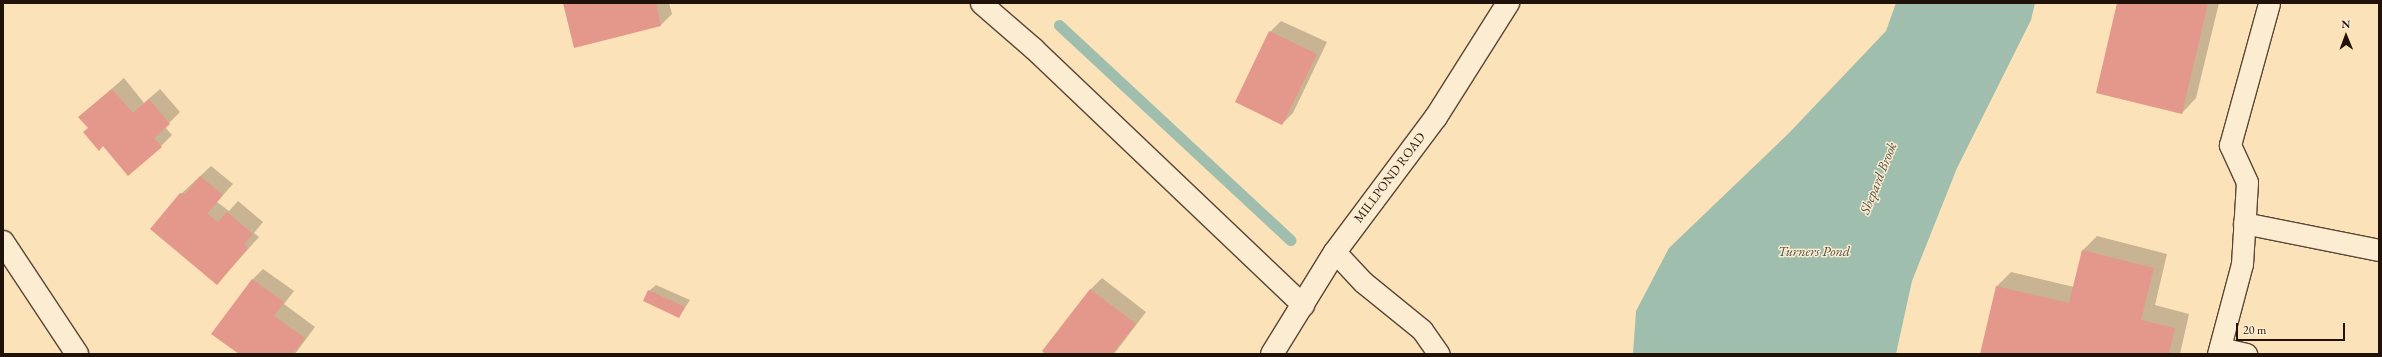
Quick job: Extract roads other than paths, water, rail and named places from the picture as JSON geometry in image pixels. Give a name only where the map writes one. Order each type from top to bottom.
[{"type":"street","name":"MILLPOND ROAD","points":[[1272,354],[1335,252],[1436,117],[1508,3]]},
{"type":"street","points":[[3,242],[77,354]]},
{"type":"lane","points":[[981,3],[1034,48],[1303,305]]},
{"type":"lane","points":[[2246,354],[2219,351],[2242,264],[2247,182],[2230,145],[2269,3]]},
{"type":"lane","points":[[2244,222],[2379,250]]},
{"type":"lane","points":[[1335,252],[1363,282],[1422,330],[1439,354]]},
{"type":"water","name":"Turners Pond","points":[[1896,3],[2035,3],[2031,20],[1957,168],[1912,281],[1896,354],[1633,354],[1636,311],[1669,248],[1789,133],[1886,31]]},
{"type":"waterway","points":[[1059,25],[1290,240]]},
{"type":"water label","name":"Shepard Brook","points":[[1878,178]]}]
